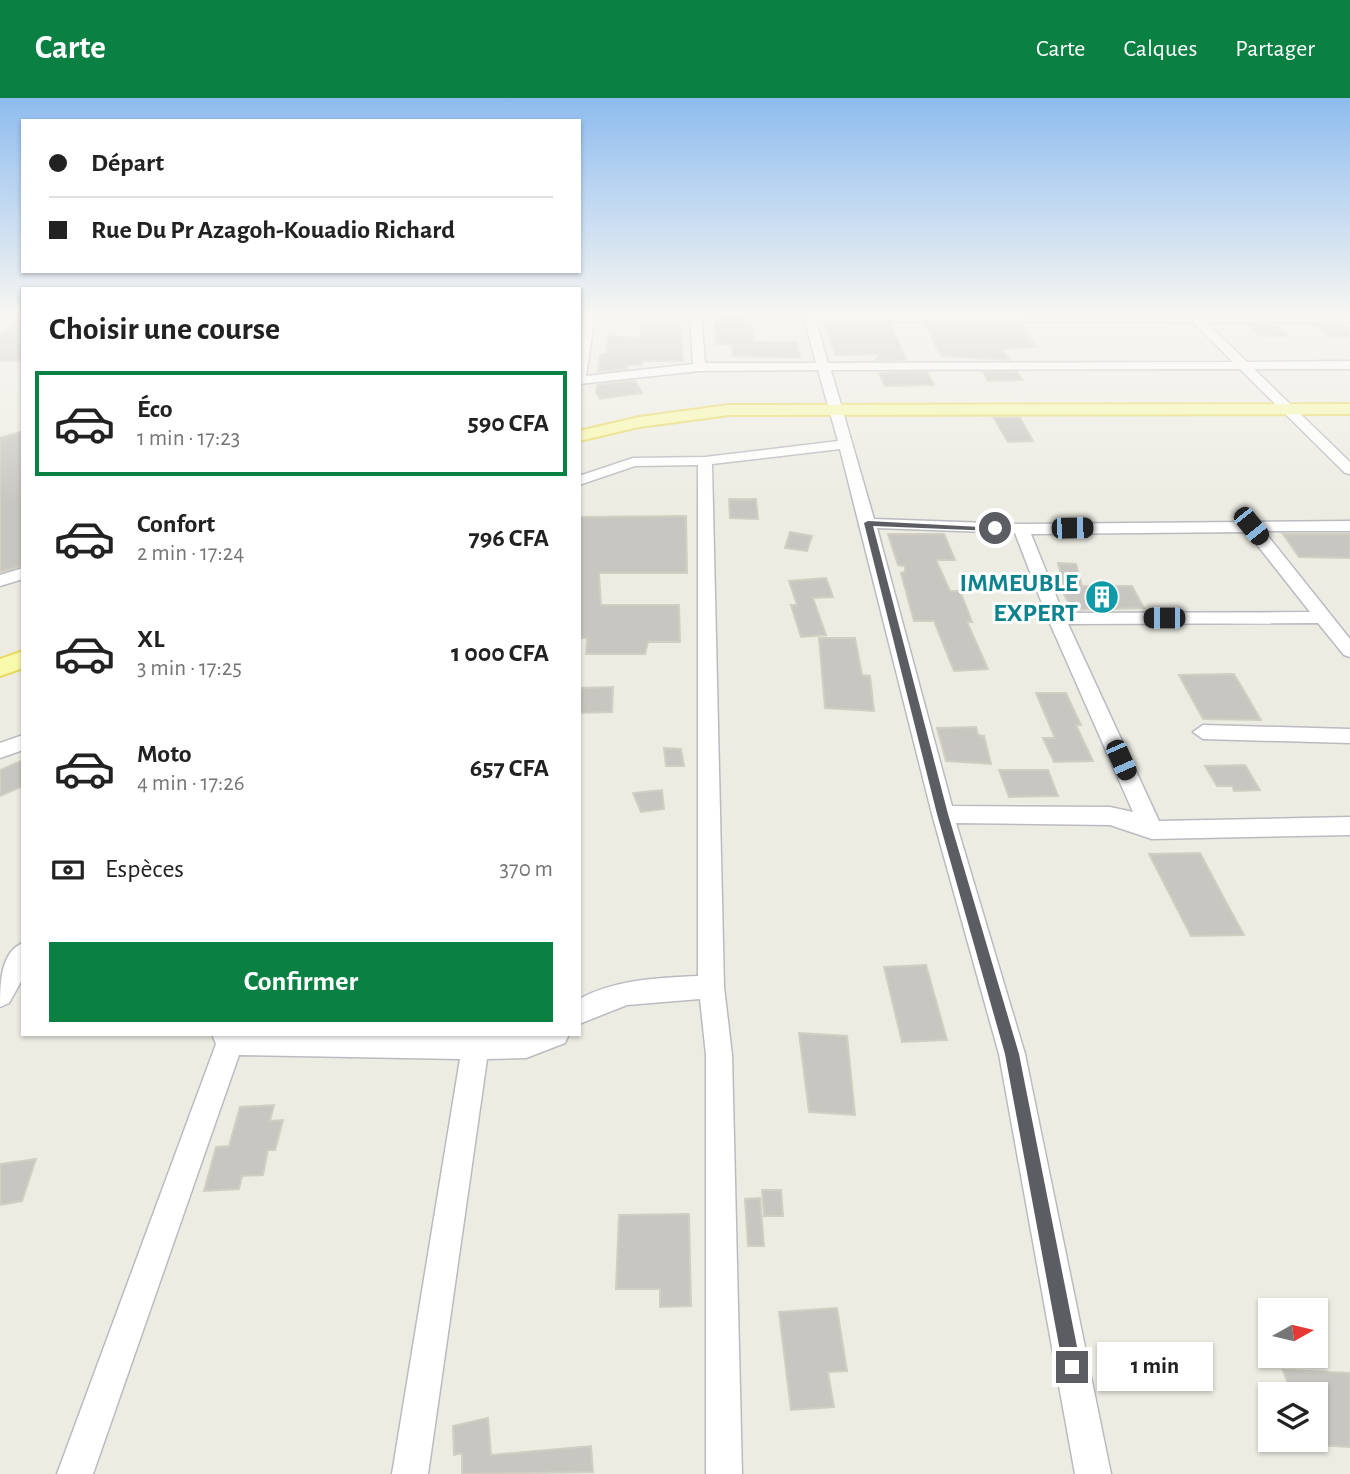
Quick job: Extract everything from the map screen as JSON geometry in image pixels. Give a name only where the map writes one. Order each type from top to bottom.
[{"type":"main road","points":[[581,427],[677,408],[833,404],[1282,404],[1350,399]]},
{"type":"main road","points":[[581,436],[683,415],[833,404]]},
{"type":"main road","points":[[1282,404],[1350,409]]},
{"type":"main road","points":[[0,653],[21,645]]},
{"type":"main road","points":[[0,668],[21,660]]},
{"type":"street","points":[[826,377],[868,523],[943,814],[1012,1054],[1093,1474]]},
{"type":"street","points":[[1254,377],[1350,470]]},
{"type":"street","points":[[581,480],[633,462],[705,461],[844,444]]},
{"type":"street","points":[[1331,451],[1350,451]]},
{"type":"street","points":[[705,461],[711,987],[719,1055],[724,1474]]},
{"type":"street","points":[[868,523],[1021,529],[1350,526]]},
{"type":"street","points":[[1251,526],[1350,650]]},
{"type":"street","points":[[1021,529],[1057,619],[1152,830]]},
{"type":"street","points":[[0,582],[21,574]]},
{"type":"street","points":[[1057,619],[1324,617]]},
{"type":"street","points":[[1203,732],[1350,736]]},
{"type":"street","points":[[0,751],[21,743]]},
{"type":"street","points":[[943,814],[1110,816],[1133,821],[1152,830],[1350,826]]},
{"type":"street","points":[[0,995],[21,958]]},
{"type":"street","points":[[581,1011],[623,992],[711,987]]},
{"type":"street","points":[[75,1474],[228,1038],[476,1040],[526,1045],[551,1036]]},
{"type":"street","points":[[410,1474],[476,1040]]},
{"type":"building","points":[[881,377],[930,377],[934,385],[885,386]]},
{"type":"building","points":[[986,377],[1021,377],[1023,380],[988,381]]},
{"type":"building","points":[[635,381],[642,393],[600,399],[596,392],[597,385]]},
{"type":"building","points":[[994,418],[1020,418],[1033,441],[1008,442]]},
{"type":"building","points":[[21,432],[21,567],[0,572],[0,438]]},
{"type":"building","points":[[729,499],[756,499],[758,519],[730,518]]},
{"type":"building","points":[[686,516],[687,573],[599,573],[601,605],[679,605],[680,642],[648,642],[645,654],[586,654],[587,638],[581,638],[581,517]]},
{"type":"building","points":[[790,532],[812,536],[807,551],[785,548]]},
{"type":"building","points":[[888,534],[944,534],[955,560],[936,560],[950,591],[960,591],[972,622],[967,622],[988,669],[954,671],[934,621],[914,621],[901,573],[905,572],[905,566],[898,565]]},
{"type":"building","points":[[1283,534],[1350,534],[1350,558],[1299,557]]},
{"type":"building","name":"IMMEUBLE EXPERT","points":[[1058,563],[1076,564],[1082,586],[1132,586],[1144,608],[1073,610],[1059,586],[1064,586]]},
{"type":"building","points":[[826,578],[833,597],[813,598],[826,635],[801,637],[791,605],[797,605],[789,581]]},
{"type":"building","points":[[819,638],[855,638],[862,675],[870,676],[874,711],[825,708]]},
{"type":"building","points":[[1234,674],[1261,720],[1203,719],[1179,675]]},
{"type":"building","points":[[613,687],[612,712],[581,713],[581,688]]},
{"type":"building","points":[[1036,693],[1066,693],[1081,725],[1076,725],[1093,761],[1054,762],[1043,738],[1055,738]]},
{"type":"building","points":[[976,727],[978,735],[984,736],[991,764],[946,761],[937,728]]},
{"type":"building","points":[[664,748],[681,749],[684,766],[666,766]]},
{"type":"building","points":[[21,761],[21,787],[0,796],[0,770]]},
{"type":"building","points":[[1245,765],[1260,790],[1234,791],[1232,786],[1217,786],[1205,766]]},
{"type":"building","points":[[999,770],[1048,770],[1058,796],[1009,797]]},
{"type":"building","points":[[662,790],[664,809],[641,812],[633,793]]},
{"type":"building","points":[[1200,853],[1244,935],[1191,936],[1149,854]]},
{"type":"building","points":[[926,965],[947,1040],[902,1042],[884,967]]},
{"type":"building","points":[[799,1033],[847,1036],[855,1115],[809,1112]]},
{"type":"building","points":[[274,1105],[270,1121],[283,1120],[275,1150],[268,1150],[263,1175],[242,1176],[239,1189],[204,1191],[216,1147],[229,1146],[240,1107]]},
{"type":"building","points":[[36,1159],[22,1201],[0,1205],[0,1164]]},
{"type":"building","points":[[762,1190],[781,1190],[783,1216],[764,1216]]},
{"type":"building","points":[[760,1198],[764,1246],[748,1246],[745,1199]]},
{"type":"building","points":[[689,1214],[691,1306],[660,1307],[660,1289],[616,1289],[619,1215]]},
{"type":"building","points":[[837,1308],[847,1371],[828,1372],[834,1407],[791,1410],[779,1312]]},
{"type":"building","points":[[1283,1370],[1350,1373],[1350,1447],[1328,1446],[1328,1382],[1287,1382]]},
{"type":"building","points":[[488,1418],[491,1455],[591,1446],[593,1472],[462,1474],[462,1453],[454,1455],[453,1426]]},
{"type":"place","name":"IMMEUBLE EXPERT","points":[[1102,597]]},
{"type":"route","points":[[995,528],[868,523],[943,814],[1012,1054],[1072,1367]]}]
